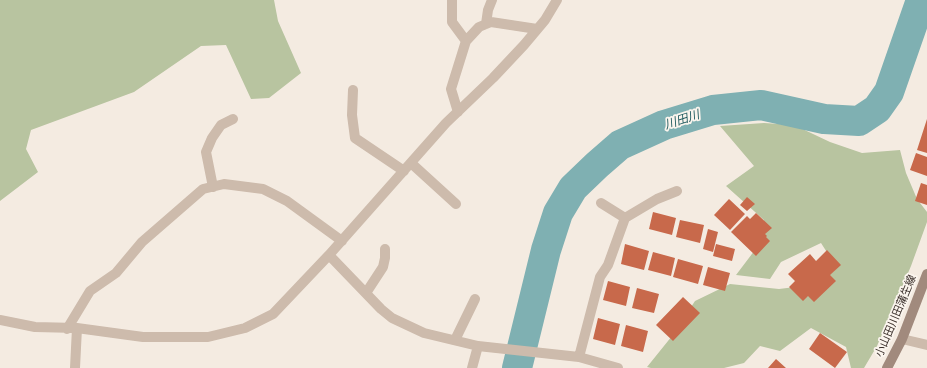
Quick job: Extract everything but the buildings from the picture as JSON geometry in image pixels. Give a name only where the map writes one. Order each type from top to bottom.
[{"type":"main road","name":"小山田川田蒲生線","points":[[887,368],[902,339],[927,274]]},
{"type":"street","points":[[452,0],[452,22],[466,41]]},
{"type":"street","points":[[486,24],[488,10],[492,0]]},
{"type":"street","points":[[0,320],[34,327],[72,328],[143,337],[208,337],[245,328],[273,314],[342,241],[458,112],[493,78],[537,30],[557,0]]},
{"type":"street","points":[[458,112],[450,89],[466,41],[480,27],[491,22],[537,30]]},
{"type":"street","points":[[353,90],[352,115],[355,138],[404,171]]},
{"type":"street","points":[[213,187],[206,152],[212,138],[221,124],[233,119]]},
{"type":"street","points":[[411,163],[456,204]]},
{"type":"street","points":[[75,368],[72,328],[90,291],[116,273],[142,242],[203,189],[224,184],[264,189],[287,200],[342,241]]},
{"type":"street","points":[[579,357],[600,277],[608,265],[625,218],[657,199],[677,190]]},
{"type":"street","points":[[601,203],[625,218]]},
{"type":"street","points":[[366,293],[383,267],[385,249]]},
{"type":"street","points":[[329,255],[381,309],[392,318],[424,333],[483,346],[579,357],[618,368]]},
{"type":"street","points":[[455,340],[475,299]]},
{"type":"street","points":[[902,339],[927,345]]},
{"type":"street","points":[[472,368],[483,346]]},
{"type":"green space","points":[[0,0],[274,0],[278,21],[301,73],[269,98],[251,99],[226,45],[201,46],[134,92],[31,130],[26,149],[38,172],[0,201]]},
{"type":"green space","points":[[764,123],[794,125],[830,142],[862,153],[900,150],[906,173],[917,199],[927,212],[927,222],[911,266],[877,346],[864,368],[851,368],[846,347],[811,328],[780,351],[760,346],[744,363],[724,368],[647,367],[672,336],[695,301],[730,284],[779,289],[819,284],[837,268],[821,243],[781,262],[770,279],[736,275],[761,242],[764,220],[726,186],[754,166],[720,126]]},
{"type":"waterway","name":"川田川","points":[[517,368],[546,250],[558,213],[573,188],[597,165],[620,145],[664,125],[713,110],[761,105],[824,119],[859,121],[877,109],[889,92],[921,0]]}]
